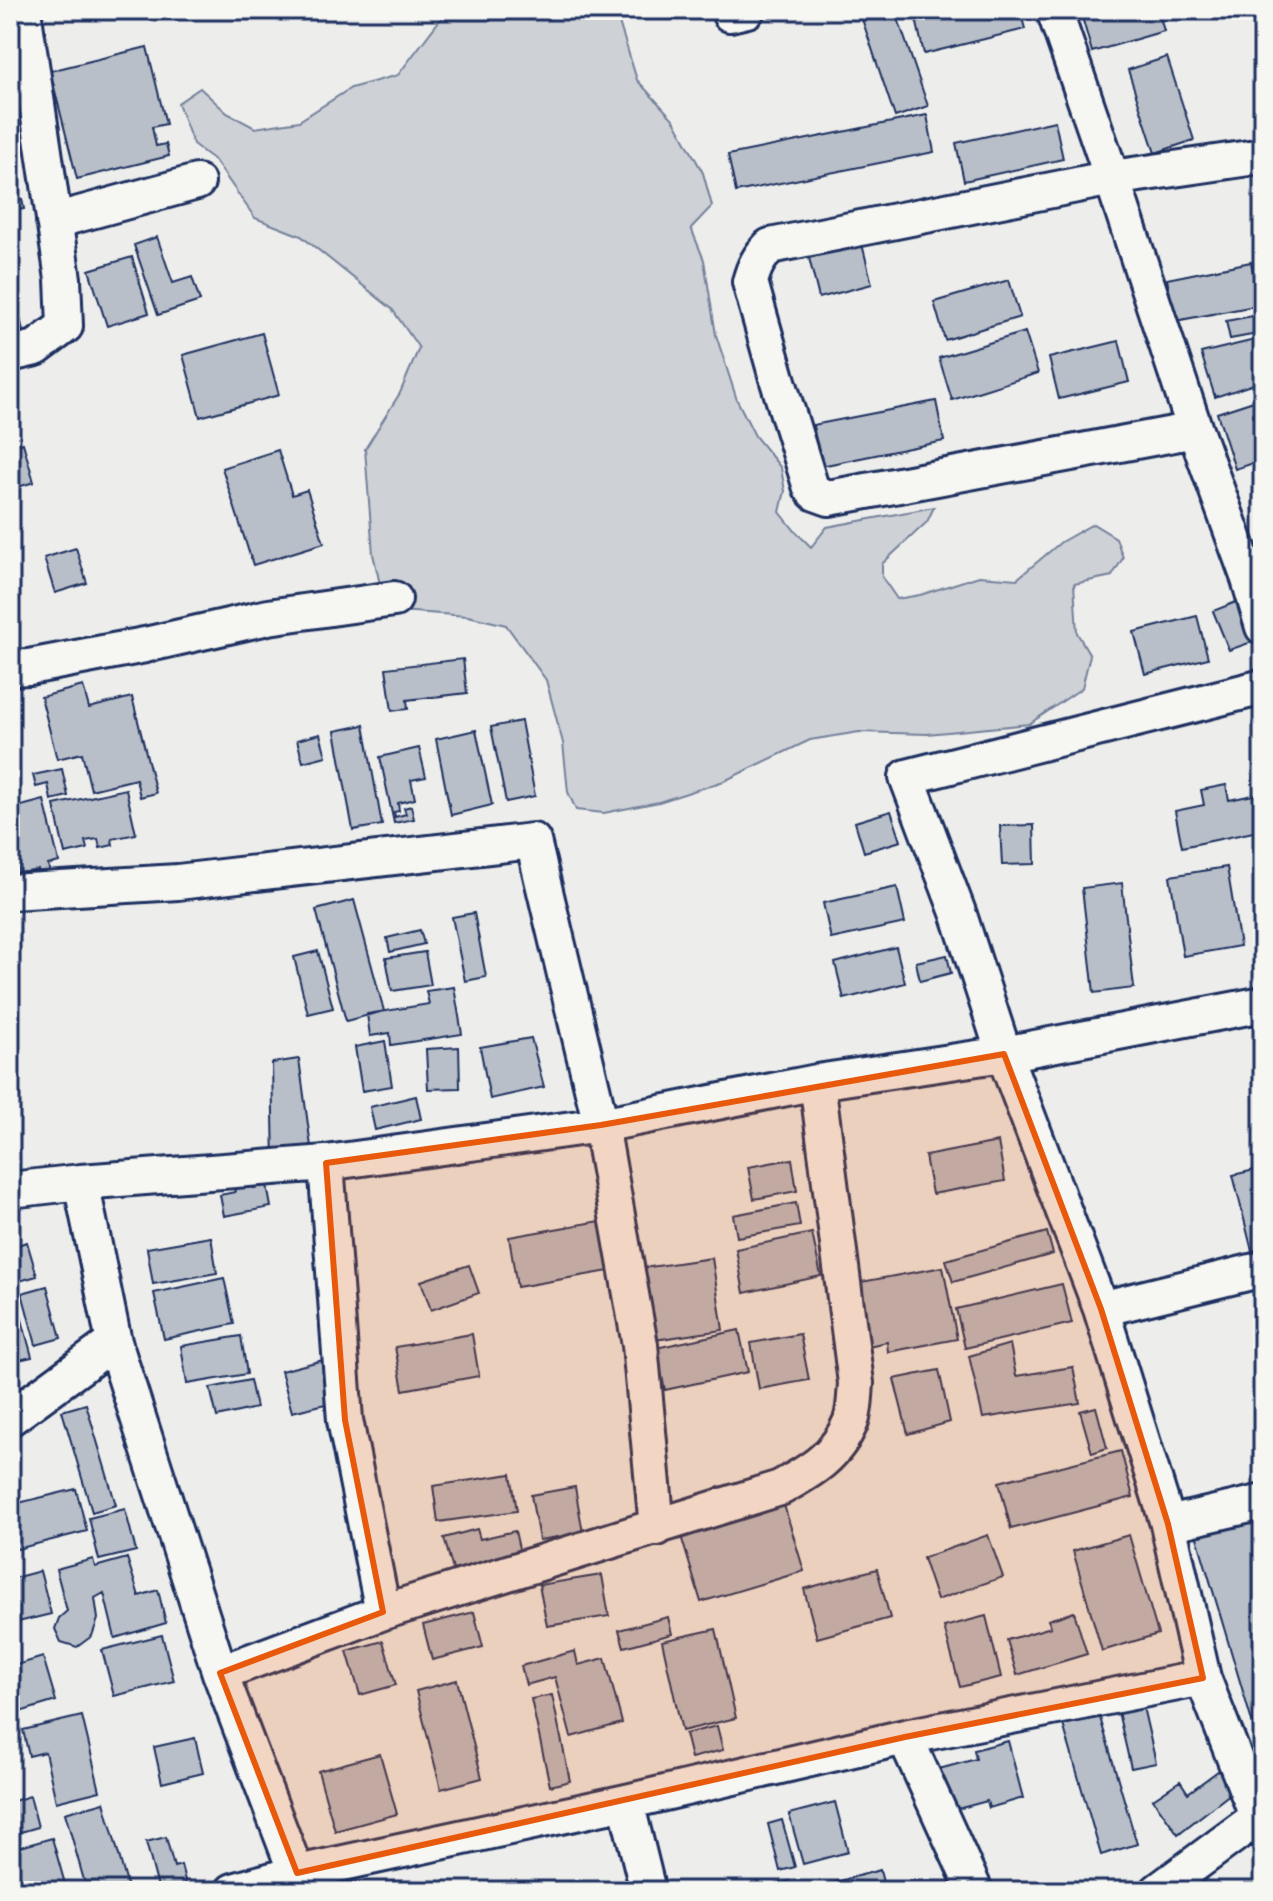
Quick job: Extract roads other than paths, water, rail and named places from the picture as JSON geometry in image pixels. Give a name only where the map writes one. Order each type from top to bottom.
[{"type":"street","points":[[10,354],[36,348],[65,326],[63,279],[23,10]]},
{"type":"street","points":[[1054,10],[1263,627]]},
{"type":"street","points":[[1195,430],[829,498],[815,493],[811,488],[750,282],[761,254],[770,246],[1112,178],[1263,156]]},
{"type":"street","points":[[54,221],[197,182]]},
{"type":"street","points":[[10,668],[145,645],[268,617],[394,599]]},
{"type":"street","points":[[1158,1891],[1260,1825],[1203,1678],[1168,1524],[1101,1309],[1004,1054],[959,915],[907,777],[1263,687]]},
{"type":"street","points":[[12,885],[178,882],[533,841],[601,1125],[640,1345],[657,1528]]},
{"type":"street","points":[[10,1190],[326,1163],[601,1125],[817,1082],[1004,1054],[1263,1004]]},
{"type":"street","points":[[220,1673],[383,1612],[780,1488],[809,1472],[832,1454],[852,1419],[856,1383],[817,1082]]},
{"type":"street","points":[[326,1163],[345,1420],[383,1612]]},
{"type":"street","points":[[81,1182],[114,1342],[220,1673],[300,1882]]},
{"type":"street","points":[[1101,1309],[1263,1269]]},
{"type":"street","points":[[10,1418],[114,1342]]},
{"type":"street","points":[[1168,1524],[1263,1502]]},
{"type":"street","points":[[233,1891],[300,1882],[905,1737],[1203,1678]]},
{"type":"street","points":[[905,1737],[975,1891]]},
{"type":"street","points":[[626,1802],[648,1891]]}]
